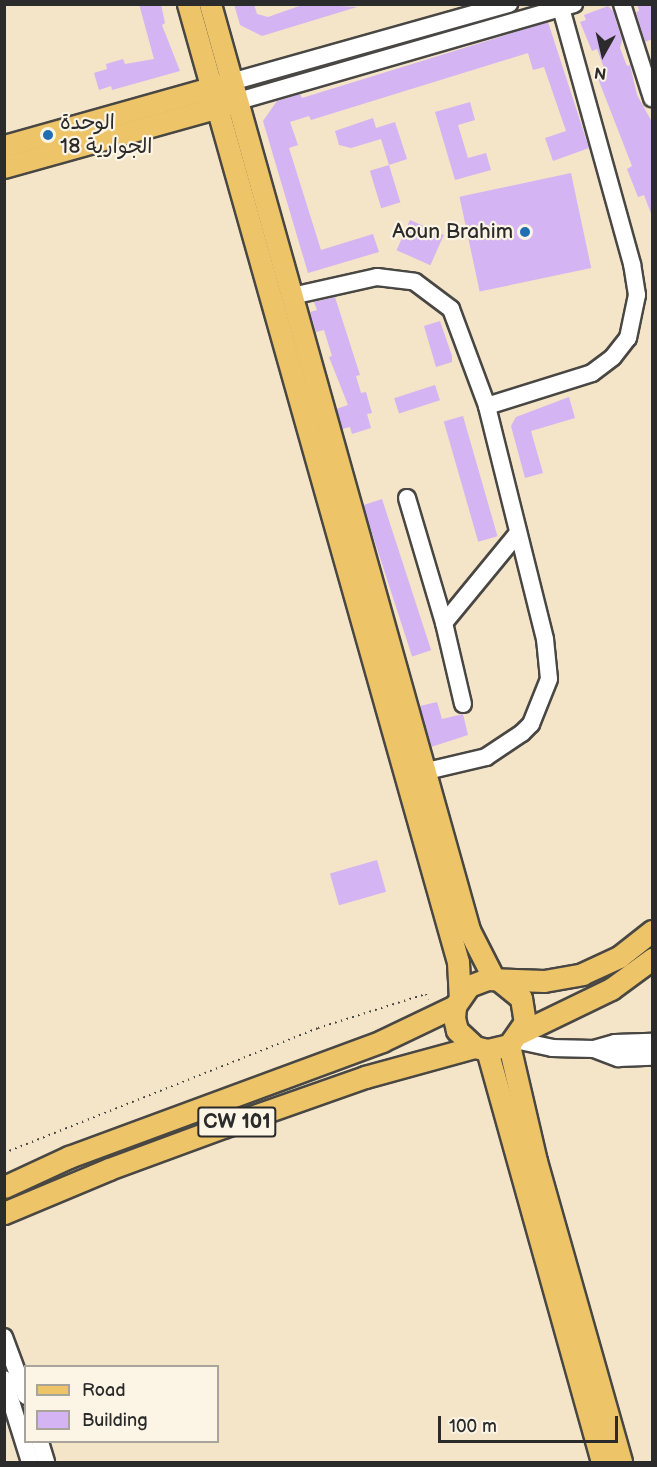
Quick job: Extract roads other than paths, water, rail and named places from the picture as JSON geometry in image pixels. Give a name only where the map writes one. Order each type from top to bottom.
[{"type":"main road","points":[[188,4],[455,951],[457,1030],[481,1049],[602,1462]]},
{"type":"main road","points":[[210,4],[233,92],[427,771],[469,930],[497,980],[521,998],[525,1016],[515,1040],[539,1172],[621,1462]]},
{"type":"main road","points":[[4,167],[233,92]]},
{"type":"main road","points":[[4,146],[213,99]]},
{"type":"main road","points":[[457,1000],[475,982],[543,981],[582,974],[619,957],[652,931]]},
{"type":"main road","points":[[481,1049],[515,1040],[611,988],[652,959]]},
{"type":"main road","name":"CW 101","points":[[4,1188],[69,1157],[318,1067],[434,1017],[457,1000]]},
{"type":"main road","name":"CW 101","points":[[4,1213],[109,1168],[365,1077],[481,1049]]},
{"type":"street","points":[[233,92],[509,4]]},
{"type":"street","points":[[622,4],[652,98]]},
{"type":"street","points":[[233,92],[565,6],[620,213],[637,295],[628,338],[613,357],[592,373],[487,406]]},
{"type":"street","points":[[292,296],[377,277],[415,282],[451,309],[487,406],[544,639],[549,679],[531,724],[522,733],[486,757],[427,771]]},
{"type":"street","points":[[407,498],[444,623],[463,704]]},
{"type":"street","points":[[444,623],[518,533]]},
{"type":"street","points":[[515,1040],[552,1048],[594,1049],[615,1043],[652,1042]]},
{"type":"street","points":[[594,1049],[618,1058],[652,1057]]},
{"type":"street","points":[[4,1337],[24,1391]]},
{"type":"street","points":[[4,1379],[24,1424]]},
{"type":"street","points":[[35,1449],[46,1462]]},
{"type":"place","name":"الوحدة الجوارية 18","points":[[48,135]]},
{"type":"place","name":"Aoun Brahim","points":[[525,232]]}]
